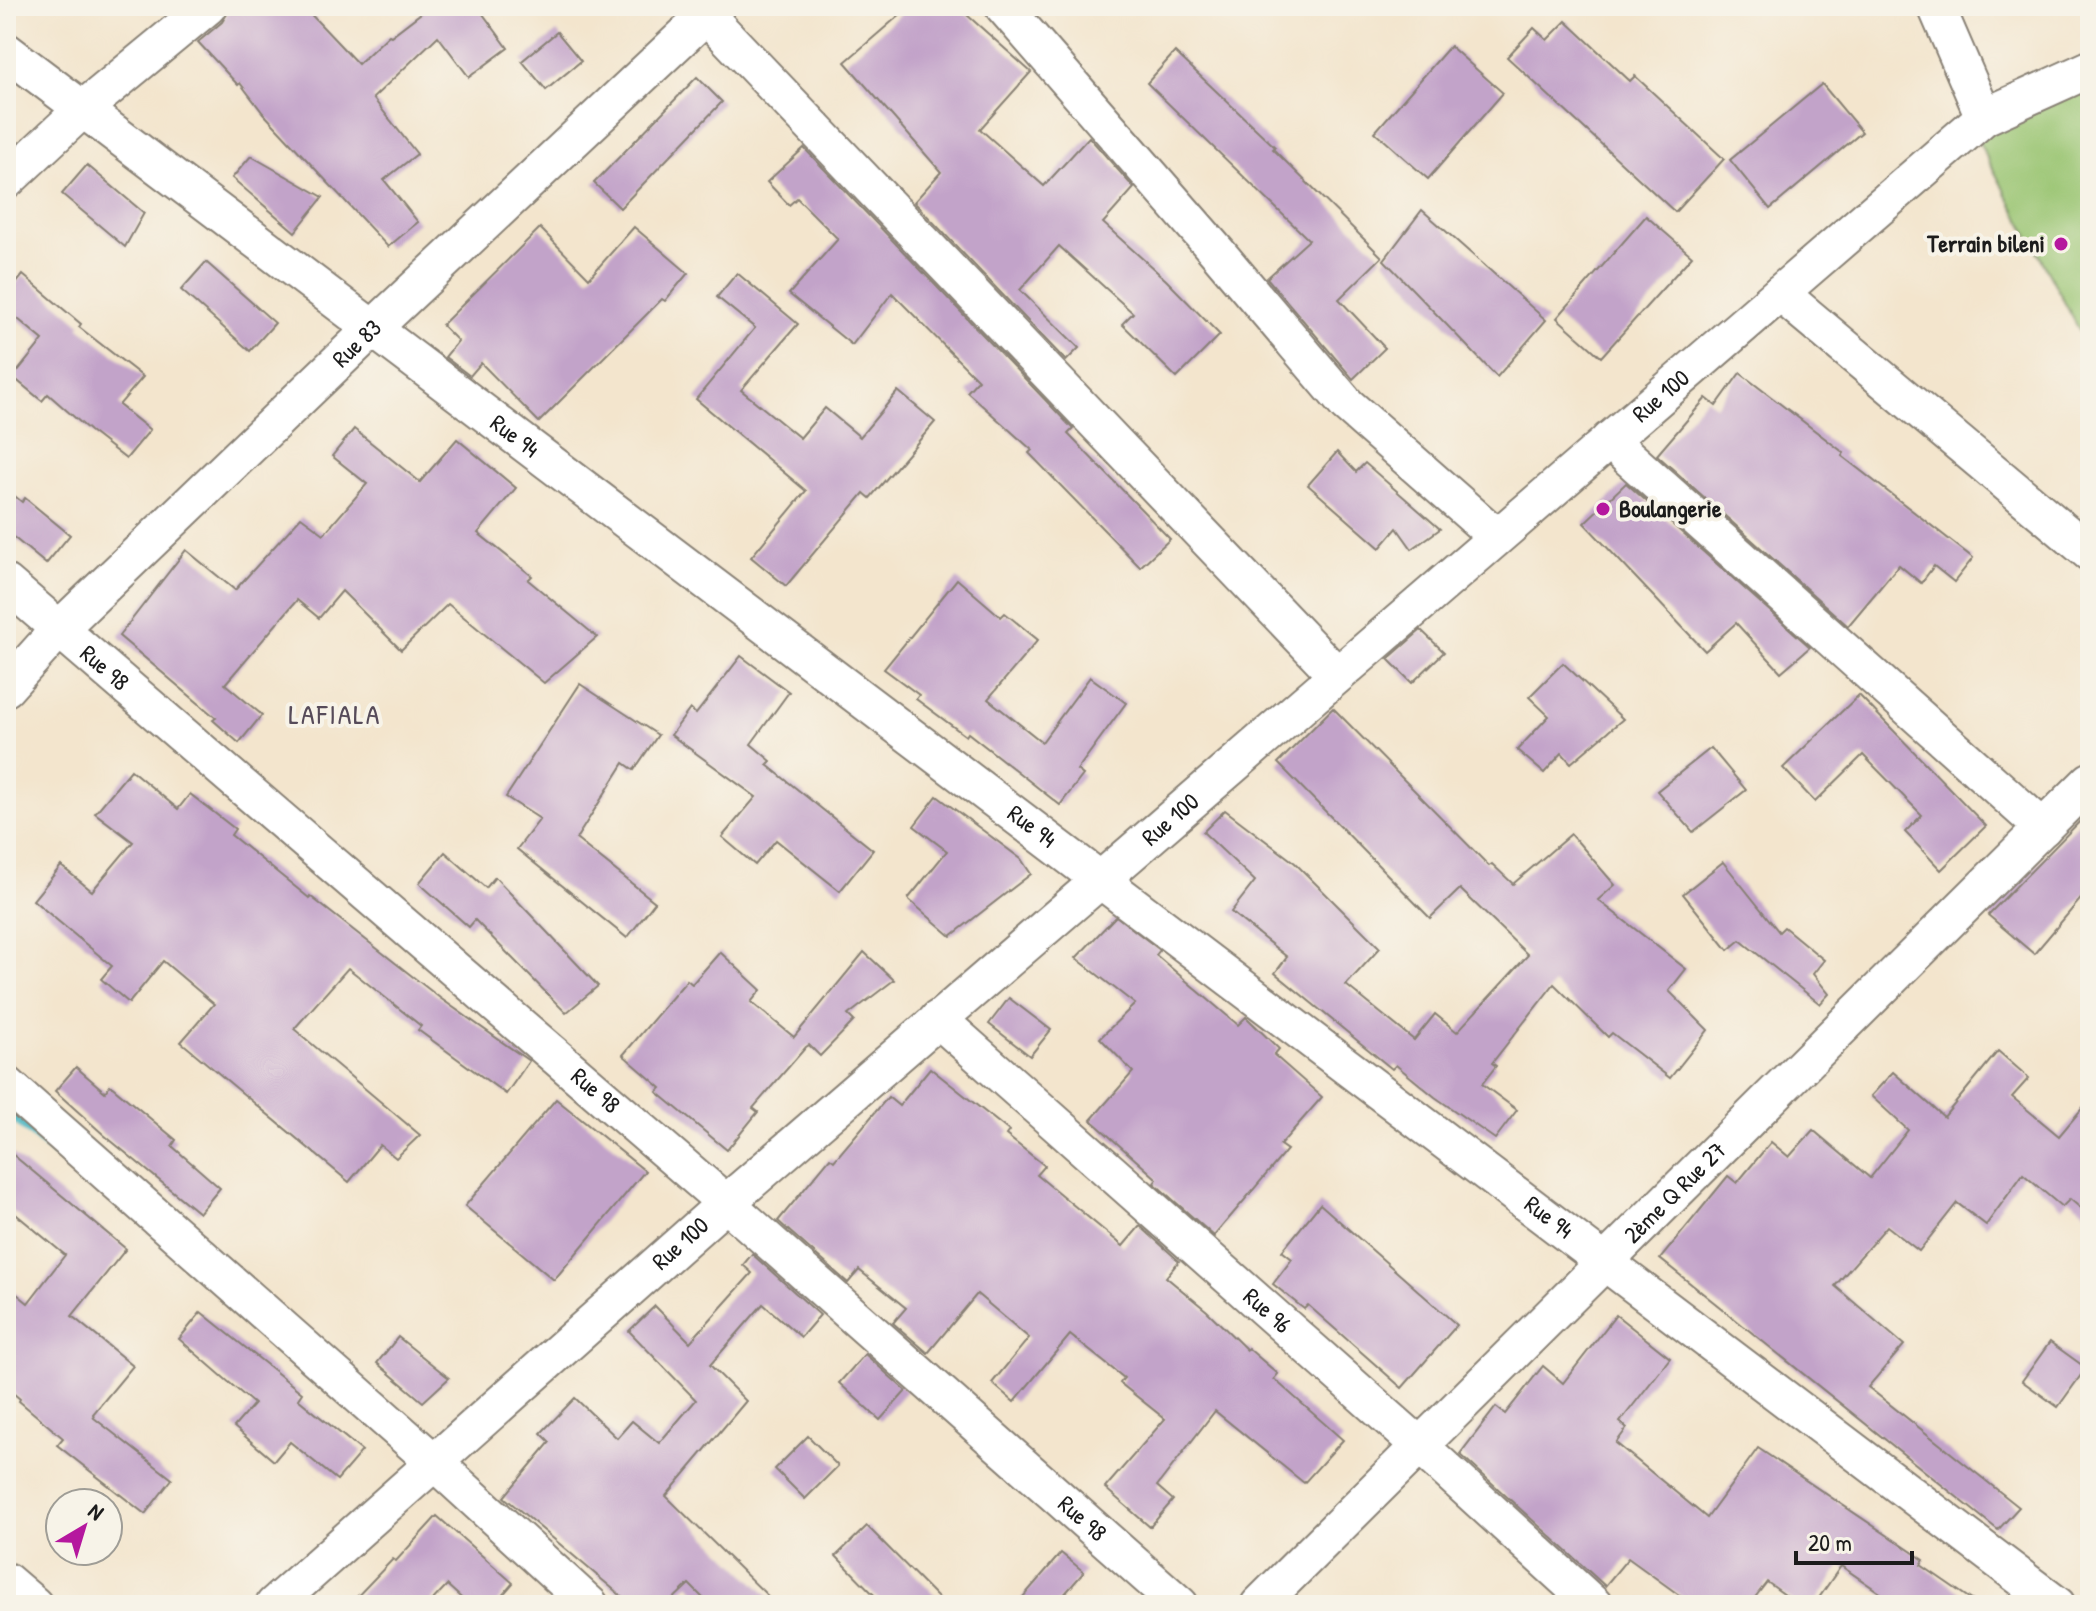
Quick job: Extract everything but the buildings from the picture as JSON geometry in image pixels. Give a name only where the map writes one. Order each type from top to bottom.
[{"type":"street","points":[[6,181],[83,109],[208,6]]},
{"type":"street","points":[[1003,6],[1347,405],[1497,537]]},
{"type":"street","points":[[1936,6],[1984,117]]},
{"type":"street","points":[[711,10],[1337,675]]},
{"type":"street","name":"Rue 83","points":[[6,688],[59,629],[711,10]]},
{"type":"street","name":"Rue 94","points":[[6,51],[1607,1260],[2057,1605]]},
{"type":"street","name":"Rue 100","points":[[274,1605],[726,1203],[1984,117],[2090,69]]},
{"type":"street","points":[[1780,293],[2090,553]]},
{"type":"street","points":[[1609,440],[2043,828]]},
{"type":"street","name":"Rue 98","points":[[6,583],[726,1203],[1180,1605]]},
{"type":"street","name":"2ème Q Rue 27","points":[[1259,1605],[2090,781]]},
{"type":"street","name":"Rue 96","points":[[938,1019],[1420,1446],[1594,1605]]},
{"type":"street","points":[[6,1084],[434,1462],[590,1605]]},
{"type":"street","points":[[6,1581],[34,1605]]},
{"type":"green space","name":"Terrain bileni","points":[[2090,86],[2090,350],[1976,137]]},
{"type":"waterway","points":[[6,1109],[55,1151]]},
{"type":"place","name":"Terrain bileni","points":[[2061,244]]},
{"type":"place","name":"Boulangerie","points":[[1603,509]]},
{"type":"district","name":"LAFIALA","points":[[335,714]]}]
